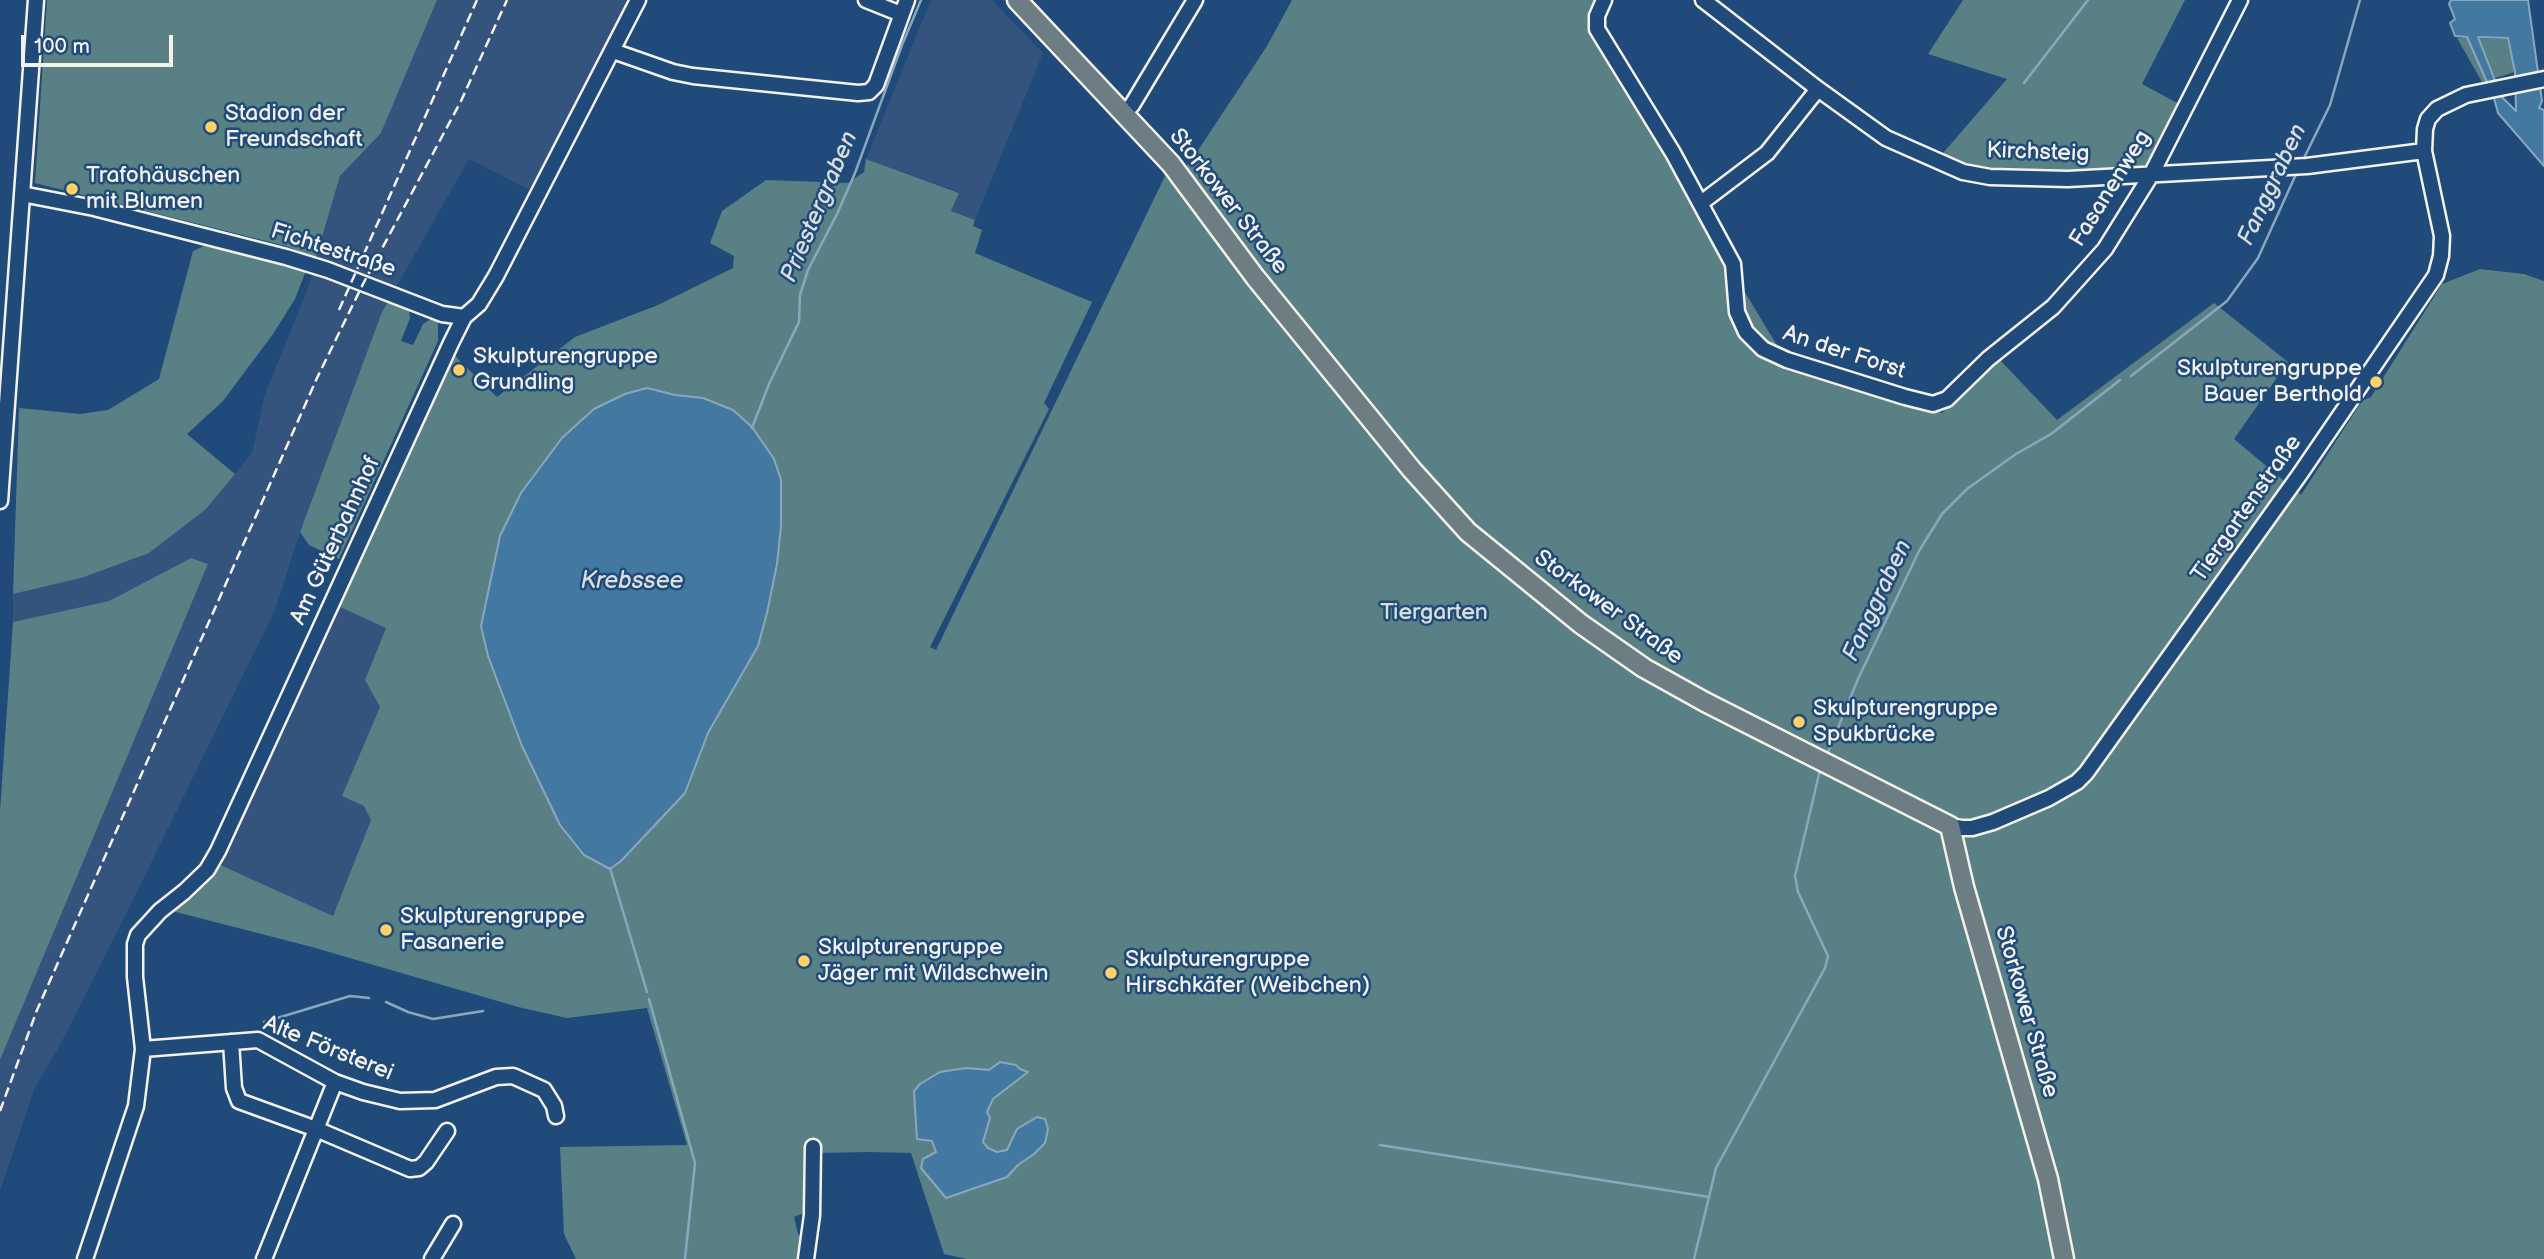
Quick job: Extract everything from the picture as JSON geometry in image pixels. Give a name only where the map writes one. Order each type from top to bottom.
[{"type":"main road","name":"Storkower Straße","points":[[1017,0],[1171,164],[1255,277],[1329,369],[1436,498],[1468,532],[1581,624],[1644,668],[1950,826],[1964,887],[2048,1179],[2064,1259]]},
{"type":"street","points":[[0,500],[2,436],[36,0]]},
{"type":"street","name":"Am Güterbahnhof","points":[[85,1259],[136,1106],[143,1049],[135,977],[135,944],[138,935],[160,911],[201,876],[218,851],[464,317],[479,304],[496,276],[638,0]]},
{"type":"street","points":[[613,51],[673,72],[693,76],[869,92],[876,85],[904,7],[866,0]]},
{"type":"street","points":[[1125,112],[1135,100],[1195,0]]},
{"type":"street","name":"An der Forst","points":[[1604,0],[1597,16],[1597,29],[1673,153],[1733,264],[1737,312],[1746,332],[1763,349],[1787,359],[1905,397],[1933,404],[1947,399]]},
{"type":"street","name":"Kirchsteig","points":[[1703,0],[1886,138],[1964,172],[2019,179],[2151,175],[2300,167],[2424,151]]},
{"type":"street","name":"Fasanenweg","points":[[1947,399],[1988,359],[2053,307],[2105,249],[2151,175],[2240,0]]},
{"type":"street","name":"Tiergartenstraße","points":[[1950,826],[1972,828],[1993,822],[2049,798],[2077,782],[2086,773],[2300,474],[2436,275],[2442,236],[2424,151],[2424,129],[2428,119],[2450,101],[2499,86],[2541,79]]},
{"type":"street","points":[[1700,204],[1767,153],[1818,89]]},
{"type":"street","name":"Fichtestraße","points":[[22,194],[82,205],[286,257],[442,314],[464,317]]},
{"type":"street","name":"Alte Försterei","points":[[143,1049],[258,1040],[335,1082],[379,1097],[414,1101],[435,1100],[496,1077],[513,1076],[544,1090],[554,1106],[555,1116]]},
{"type":"street","points":[[231,1042],[234,1088],[239,1101],[316,1129],[410,1169],[419,1168],[426,1162],[447,1130]]},
{"type":"street","points":[[264,1259],[335,1082]]},
{"type":"street","points":[[806,1259],[813,1215],[813,1147]]},
{"type":"street","points":[[432,1259],[453,1224]]},
{"type":"shaded area","points":[[437,0],[627,0],[532,191],[469,159],[382,312],[300,532],[275,610],[127,912],[59,1047],[35,1087],[0,1191],[0,1060],[208,564],[191,558],[109,601],[13,622],[13,594],[81,578],[206,509],[252,453],[265,394],[309,285],[340,176],[381,133]]},
{"type":"shaded area","points":[[931,0],[992,0],[1043,53],[975,220],[951,211],[959,192],[866,159]]},
{"type":"shaded area","points":[[338,606],[386,627],[365,680],[380,707],[343,796],[364,806],[371,820],[333,916],[216,863]]},
{"type":"green space","name":"Stadion der Freundschaft","points":[[47,0],[437,0],[381,133],[340,176],[316,258],[286,246],[35,183]]},
{"type":"green space","name":"Tiergarten","points":[[1292,0],[1598,0],[1589,19],[1686,181],[1699,216],[1787,362],[1942,413],[2000,360],[2057,420],[2214,303],[2288,362],[2234,439],[2301,495],[2362,401],[2371,397],[2442,284],[2480,269],[2524,274],[2544,281],[2544,1259],[967,1259],[944,1254],[911,1153],[870,1152],[815,1153],[813,1209],[794,1217],[798,1234],[805,1241],[802,1259],[576,1259],[564,1234],[560,1147],[687,1145],[647,1008],[567,1018],[518,1007],[312,947],[172,911],[200,889],[216,863],[333,916],[371,820],[364,806],[342,796],[380,707],[365,680],[386,628],[338,606],[454,355],[497,397],[575,337],[658,305],[733,268],[734,256],[710,243],[722,211],[766,180],[848,183],[864,172],[866,159],[959,193],[951,211],[975,220],[973,226],[982,230],[975,253],[1092,302],[1044,403],[1049,409],[930,647],[936,650],[1165,176],[1171,182],[1191,161],[1267,46]]},
{"type":"green space","points":[[1963,0],[2185,0],[2142,84],[2181,105],[2149,167],[2137,170],[2006,174],[1937,160],[2007,79],[1928,54]]},
{"type":"green space","points":[[2457,38],[2507,39],[2515,72],[2482,82]]},
{"type":"green space","points":[[204,246],[307,268],[295,299],[273,334],[223,401],[187,434],[235,474],[206,509],[149,553],[81,578],[13,594],[19,408],[80,414],[108,410],[159,379],[193,251]]},
{"type":"green space","points":[[389,300],[404,305],[409,310],[410,318],[401,341],[413,345],[423,324],[434,317],[438,321],[438,341],[339,559],[309,545],[300,532],[382,312]]},
{"type":"green space","points":[[191,558],[208,564],[0,1060],[0,811],[13,622],[109,601]]},
{"type":"water","points":[[2451,0],[2528,0],[2542,101],[2539,108],[2544,110],[2544,166],[2498,113],[2467,37],[2455,36],[2450,23],[2455,19],[2449,4]],"holes":[[[2478,37],[2508,38],[2515,72],[2516,111],[2501,96]]]},
{"type":"water","name":"Krebssee","points":[[647,388],[703,398],[733,410],[752,427],[774,459],[781,480],[781,526],[777,564],[758,646],[708,733],[685,793],[621,861],[610,869],[584,855],[560,825],[522,746],[488,656],[481,626],[500,536],[521,493],[562,438],[594,409],[625,394]]},
{"type":"water","points":[[1000,1062],[1016,1065],[1028,1072],[993,1099],[987,1112],[990,1118],[983,1142],[997,1152],[1007,1150],[1017,1129],[1037,1117],[1045,1119],[1048,1129],[1045,1143],[1007,1177],[946,1198],[921,1168],[923,1159],[936,1152],[932,1141],[917,1139],[914,1091],[920,1084],[940,1072],[966,1068],[989,1070]]},
{"type":"waterway","name":"Priestergraben","points":[[752,428],[769,384],[799,322],[800,295],[808,270],[855,173],[921,0]]},
{"type":"waterway","points":[[2024,83],[2088,0]]},
{"type":"waterway","name":"Fanggraben","points":[[2303,160],[2330,105],[2360,0]]},
{"type":"waterway","name":"Fanggraben","points":[[2131,376],[2227,301],[2258,258],[2297,172]]},
{"type":"waterway","name":"Fanggraben","points":[[1826,757],[1858,679],[1919,551],[1942,514],[1967,489],[2016,454],[2051,434],[2120,380]]},
{"type":"waterway","name":"Fanggraben","points":[[1694,1259],[1716,1168],[1825,968],[1828,956],[1798,892],[1795,876],[1820,770]]},
{"type":"waterway","points":[[610,868],[647,992]]},
{"type":"waterway","points":[[264,1022],[350,996],[369,998]]},
{"type":"waterway","points":[[649,999],[695,1163],[685,1259]]},
{"type":"waterway","points":[[386,1002],[433,1019],[483,1011]]},
{"type":"waterway","points":[[1380,1145],[1709,1197]]},
{"type":"railway","points":[[339,310],[477,0]]},
{"type":"railway","points":[[0,1111],[37,1010],[317,378],[363,284],[461,101],[507,0]]},
{"type":"place","name":"Stadion der Freundschaft","points":[[211,127]]},
{"type":"place","name":"Trafohäuschen mit Blumen","points":[[72,189]]},
{"type":"place","name":"Skulpturengruppe Grundling","points":[[459,370]]},
{"type":"place","name":"Skulpturengruppe Bauer Berthold","points":[[2376,382]]},
{"type":"place","name":"Skulpturengruppe Spukbrücke","points":[[1799,722]]},
{"type":"place","name":"Skulpturengruppe Fasanerie","points":[[386,930]]},
{"type":"place","name":"Skulpturengruppe Jäger mit Wildschwein","points":[[804,961]]},
{"type":"place","name":"Skulpturengruppe Hirschkäfer (Weibchen)","points":[[1111,973]]}]
